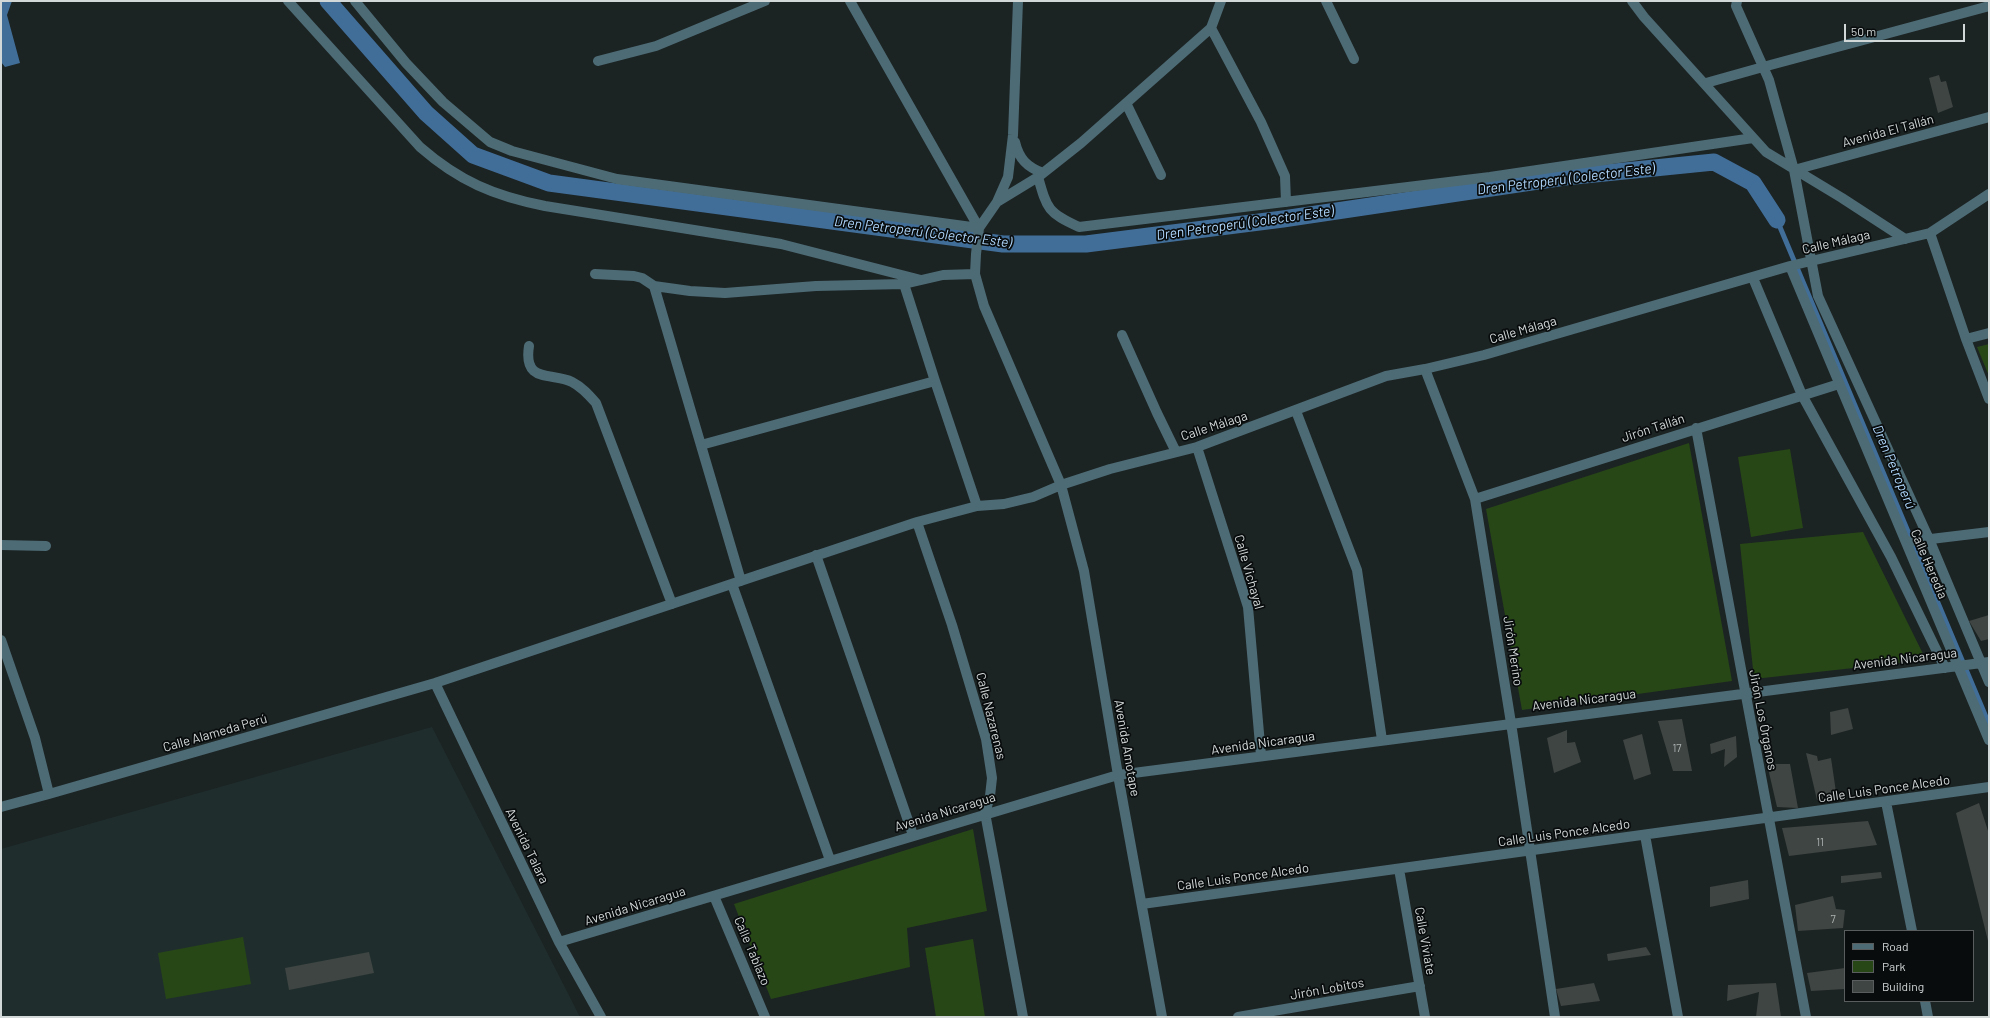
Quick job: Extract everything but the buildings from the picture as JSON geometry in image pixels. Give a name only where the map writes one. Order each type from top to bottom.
[{"type":"street","points":[[288,1],[420,147],[443,166],[491,191],[516,201],[781,244],[921,280]]},
{"type":"street","points":[[355,1],[406,62],[443,102],[490,142],[512,151],[617,179],[979,228]]},
{"type":"street","points":[[598,61],[656,46],[765,1]]},
{"type":"street","points":[[850,1],[979,228]]},
{"type":"street","points":[[979,228],[998,202],[1008,177],[1013,135],[1018,1]]},
{"type":"street","points":[[998,202],[1040,175],[1081,143],[1210,28],[1221,1]]},
{"type":"street","points":[[1326,1],[1354,59]]},
{"type":"street","points":[[1632,1],[1644,17],[1706,83],[1766,152],[1842,198],[1905,239]]},
{"type":"street","points":[[1737,1],[1736,6],[1770,80],[1794,170],[1818,296],[1985,662],[1989,682]]},
{"type":"street","points":[[1706,83],[1763,66],[1989,6]]},
{"type":"street","points":[[1210,28],[1261,122],[1285,176],[1286,202]]},
{"type":"street","points":[[1126,103],[1161,175]]},
{"type":"street","name":"Avenida El Tallán","points":[[1794,170],[1989,117]]},
{"type":"street","points":[[1013,135],[1017,154],[1023,162],[1040,175],[1044,200],[1056,216],[1079,227],[1490,178],[1753,138]]},
{"type":"street","name":"Calle Málaga","points":[[736,582],[916,522],[977,506],[1004,504],[1033,498],[1061,485],[1176,452],[1197,448],[1386,376],[1425,369],[1484,355],[1790,266],[1930,234],[1989,194]]},
{"type":"street","name":"Avenida Amotape","points":[[979,228],[976,274],[984,306],[1061,485],[1084,571],[1118,775],[1162,1017]]},
{"type":"street","points":[[1930,234],[1966,339],[1989,399]]},
{"type":"street","name":"Calle Heredia","points":[[1790,266],[1989,740]]},
{"type":"street","points":[[595,274],[634,276],[642,278],[654,286],[690,291],[724,293],[816,286],[904,284],[943,275],[976,274]]},
{"type":"street","points":[[1753,278],[1802,395],[1891,557],[1945,668]]},
{"type":"street","points":[[904,284],[934,382],[977,506]]},
{"type":"street","points":[[654,286],[701,445],[736,582],[830,860]]},
{"type":"street","points":[[1966,339],[1989,333]]},
{"type":"street","points":[[1122,335],[1156,412],[1176,452]]},
{"type":"street","points":[[530,346],[528,358],[532,367],[539,375],[571,382],[586,391],[596,403],[672,604]]},
{"type":"street","name":"Jirón Merino","points":[[1425,369],[1474,499],[1511,723],[1555,1017]]},
{"type":"street","points":[[701,445],[934,382]]},
{"type":"street","name":"Jirón Tallán","points":[[1474,499],[1839,384]]},
{"type":"street","points":[[1296,411],[1357,570],[1382,740]]},
{"type":"street","name":"Jirón Los Órganos","points":[[1696,428],[1806,1017]]},
{"type":"street","name":"Calle Vichayal","points":[[1197,448],[1248,607],[1261,756]]},
{"type":"street","name":"Calle Nazarenas","points":[[916,522],[952,625],[986,740],[992,778],[990,796],[985,813],[1023,1017]]},
{"type":"street","points":[[1906,542],[1989,532]]},
{"type":"street","points":[[1,545],[46,546]]},
{"type":"street","points":[[816,555],[913,836]]},
{"type":"street","name":"Calle Alameda Perú","points":[[1,807],[435,683],[736,582]]},
{"type":"street","points":[[1,640],[5,666],[35,738],[49,794]]},
{"type":"street","name":"Avenida Nicaragua","points":[[559,942],[985,813],[1118,775],[1745,692],[1985,662]]},
{"type":"street","name":"Avenida Talara","points":[[435,683],[559,942],[601,1017]]},
{"type":"street","name":"Calle Luis Ponce Alcedo","points":[[1142,904],[1989,787]]},
{"type":"street","points":[[1886,802],[1912,930]]},
{"type":"street","points":[[1645,835],[1678,1017]]},
{"type":"street","name":"Calle Viviate","points":[[1399,869],[1425,1017]]},
{"type":"street","name":"Calle Tablazo","points":[[714,896],[766,1017]]},
{"type":"street","name":"Jirón Lobitos","points":[[1238,1017],[1420,986]]},
{"type":"street","points":[[1925,1002],[1928,1017]]},
{"type":"shaded area","points":[[432,727],[580,1017],[1,1017],[1,849]]},
{"type":"green space","points":[[1989,344],[1989,376],[1977,347]]},
{"type":"green space","points":[[1689,443],[1732,681],[1522,710],[1486,509]]},
{"type":"green space","points":[[1790,449],[1803,528],[1751,537],[1738,457]]},
{"type":"green space","points":[[1863,532],[1926,660],[1754,679],[1740,544]]},
{"type":"green space","points":[[973,829],[987,911],[907,928],[910,967],[771,999],[734,904]]},
{"type":"green space","points":[[243,937],[251,984],[166,999],[158,953]]},
{"type":"green space","points":[[973,939],[985,1017],[936,1017],[925,948]]},
{"type":"water","points":[[1,1],[12,1],[7,15],[20,63],[5,67],[1,62]]},
{"type":"waterway","name":"Dren Petroperú (Colector Este)","points":[[328,1],[426,113],[473,155],[549,183],[1003,244],[1086,244],[1283,219],[1565,177],[1714,162],[1753,183],[1777,220]]},
{"type":"waterway","name":"Dren Petroperú","points":[[1777,220],[1989,724]]}]
